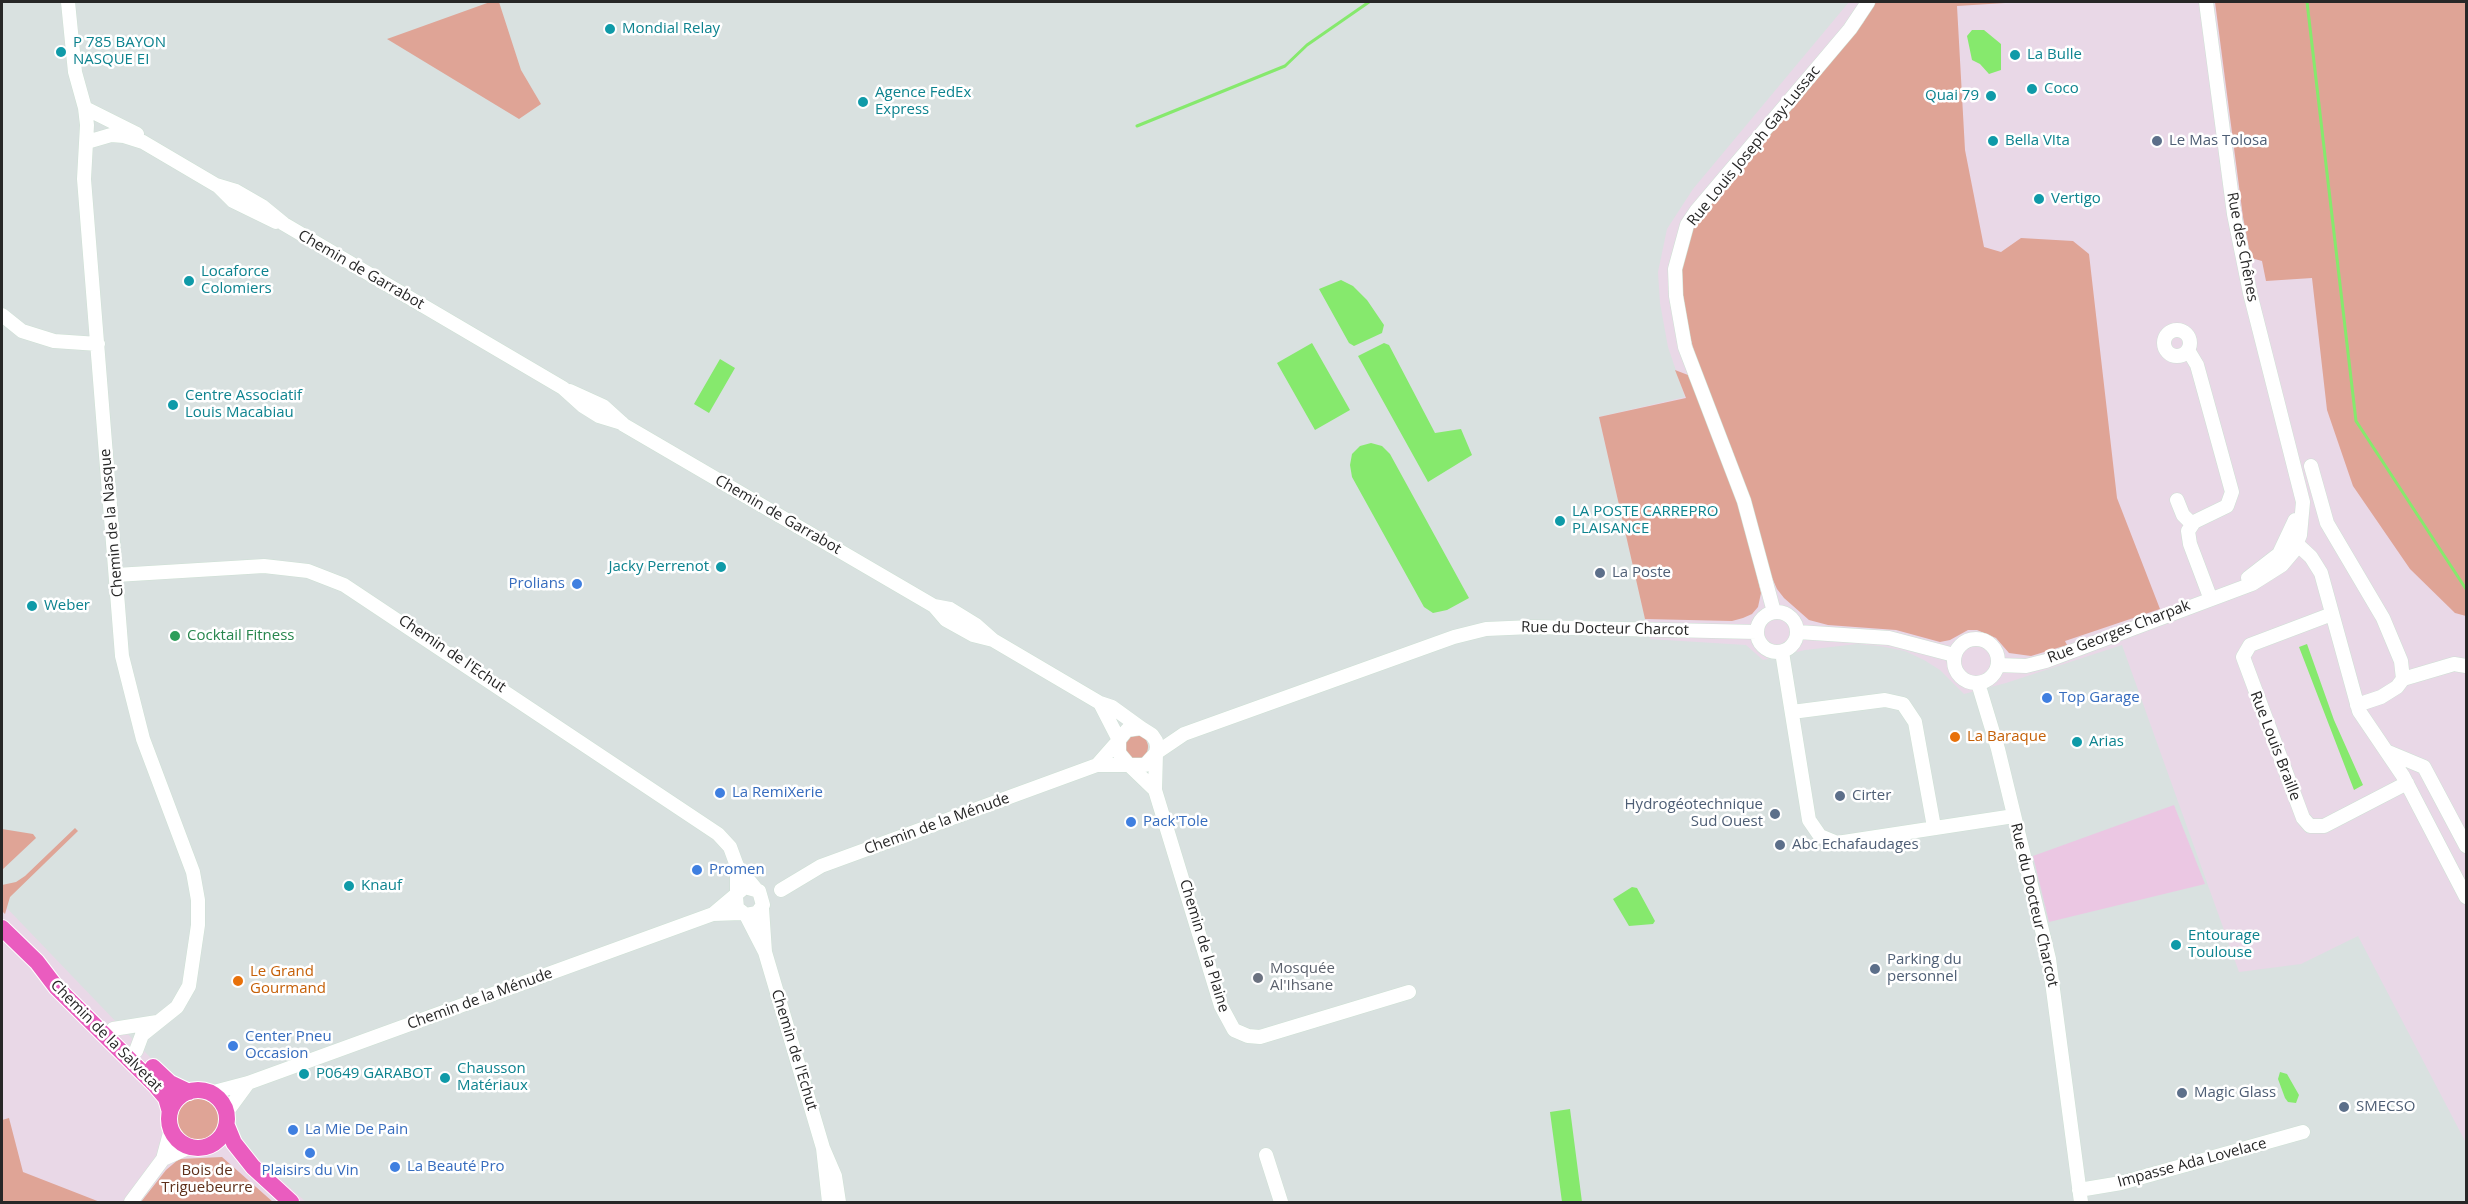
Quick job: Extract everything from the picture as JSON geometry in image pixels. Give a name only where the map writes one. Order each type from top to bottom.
[{"type":"main road","name":"Chemin de la Salvetat","points":[[2,928],[37,962],[47,978],[161,1092],[170,1112]]},
{"type":"main road","name":"Chemin de la Salvetat","points":[[37,962],[51,969],[167,1081],[189,1092]]},
{"type":"main road","points":[[253,1167],[224,1151],[207,1147],[190,1147],[180,1142],[171,1130],[170,1112],[179,1098],[189,1092],[210,1093],[220,1100],[234,1143],[253,1167],[291,1203]]},
{"type":"main road","points":[[207,1147],[221,1137],[227,1120]]},
{"type":"street","name":"Chemin de la Nasque","points":[[68,2],[75,72],[86,108],[87,142],[84,179],[122,656],[143,739],[193,872],[198,900],[198,926],[189,986],[177,1007],[142,1035],[136,1051]]},
{"type":"street","name":"Rue Louis Joseph Gay-Lussac","points":[[1774,612],[1744,501],[1685,347],[1676,296],[1675,268],[1687,225],[1697,210],[1850,29],[1868,2]]},
{"type":"street","name":"Rue des Chênes","points":[[2206,2],[2240,248],[2304,515],[2293,539]]},
{"type":"street","name":"Chemin de Garrabot","points":[[86,108],[136,133],[143,142]]},
{"type":"street","name":"Chemin de Garrabot","points":[[87,142],[111,135],[124,136],[143,142],[216,185],[236,191],[262,206],[284,225],[563,388],[583,406],[599,416],[622,423],[934,606],[950,609],[976,625],[993,640],[1100,703],[1112,707],[1144,729]]},
{"type":"street","points":[[2,315],[18,328],[45,338],[98,344]]},
{"type":"street","points":[[2188,350],[2197,366],[2232,492],[2225,508],[2192,524]]},
{"type":"street","points":[[2311,466],[2327,523],[2392,635],[2400,655],[2403,679]]},
{"type":"street","points":[[2177,500],[2183,515],[2192,524]]},
{"type":"street","points":[[2192,524],[2188,540],[2210,597]]},
{"type":"street","points":[[2293,539],[2311,556],[2319,568],[2357,705],[2367,726],[2405,779],[2464,888]]},
{"type":"street","name":"Rue Georges Charpak","points":[[2238,587],[2291,544],[2293,539]]},
{"type":"street","name":"Rue Georges Charpak","points":[[1998,665],[2036,664],[2210,597],[2252,584],[2277,570],[2293,539]]},
{"type":"street","name":"Chemin de l'Echut","points":[[116,575],[264,566],[308,571],[344,585],[718,834],[730,847],[737,866],[737,896]]},
{"type":"street","points":[[1774,612],[1788,614],[1797,625],[1798,632],[1795,643],[1782,652],[1764,648],[1757,632],[1764,617],[1774,612]]},
{"type":"street","name":"Rue Louis Braille","points":[[2332,614],[2250,645],[2243,657],[2303,819],[2310,826],[2324,826],[2405,779]]},
{"type":"street","name":"Rue du Docteur Charcot","points":[[1184,734],[1404,654],[1486,629],[1532,627],[1757,632]]},
{"type":"street","points":[[1798,632],[1889,638],[1954,655]]},
{"type":"street","points":[[1975,638],[1985,640],[1993,646],[1998,665],[1994,674],[1978,683],[1968,682],[1959,676],[1954,666],[1954,655],[1966,640],[1975,638]]},
{"type":"street","points":[[1782,652],[1809,820],[1820,836],[1837,843],[2014,816]]},
{"type":"street","points":[[2357,705],[2388,694],[2403,679],[2454,664],[2466,666]]},
{"type":"street","name":"Rue du Docteur Charcot","points":[[1978,683],[2014,816],[2051,971],[2080,1196]]},
{"type":"street","points":[[1792,712],[1884,700],[1903,704],[1915,722],[1934,827]]},
{"type":"street","points":[[1100,703],[1119,740],[1119,753],[1129,765],[1145,765],[1156,753],[1184,734]]},
{"type":"street","points":[[1119,740],[1127,730],[1144,729],[1159,734],[1184,734]]},
{"type":"street","points":[[1144,729],[1156,741],[1156,753]]},
{"type":"street","name":"Chemin de la Ménude","points":[[1096,765],[1119,740]]},
{"type":"street","points":[[2387,751],[2426,769],[2466,846]]},
{"type":"street","name":"Chemin de la Plaine","points":[[1156,753],[1155,790],[1221,1006],[1234,1029],[1248,1036],[1260,1037],[1409,992]]},
{"type":"street","points":[[2405,779],[2406,768],[2415,762]]},
{"type":"street","name":"Chemin de la Ménude","points":[[763,906],[781,890],[821,866],[1096,765],[1129,765]]},
{"type":"street","name":"Chemin de la Plaine","points":[[1129,765],[1155,790]]},
{"type":"street","name":"Chemin de l'Echut","points":[[737,866],[757,889]]},
{"type":"street","points":[[757,889],[763,897],[763,906],[757,913],[744,914],[737,908],[737,896],[745,888],[781,890]]},
{"type":"street","name":"Chemin de la Ménude","points":[[210,1093],[248,1083],[713,914],[737,896]]},
{"type":"street","name":"Chemin de l'Echut","points":[[763,906],[765,952]]},
{"type":"street","name":"Chemin de la Ménude","points":[[713,914],[744,914]]},
{"type":"street","name":"Chemin de l'Echut","points":[[744,914],[765,952],[823,1148],[835,1176],[839,1203]]},
{"type":"street","points":[[113,1029],[157,1022]]},
{"type":"street","points":[[227,1120],[239,1093],[248,1083]]},
{"type":"street","points":[[131,1203],[163,1159],[171,1130]]},
{"type":"street","name":"Impasse Ada Lovelace","points":[[2080,1196],[2303,1132]]},
{"type":"street","points":[[163,1159],[190,1147]]},
{"type":"street","name":"Chemin de l'Echut","points":[[823,1148],[829,1203]]},
{"type":"street","points":[[1266,1155],[1281,1203]]},
{"type":"shaded area","points":[[2,2],[1849,2],[1693,189],[1667,229],[1658,272],[1660,303],[1668,347],[1685,397],[1599,417],[1650,639],[1746,645],[1763,660],[1805,650],[1857,644],[1880,646],[1905,651],[1924,660],[1940,670],[1964,694],[2006,683],[2122,645],[2239,972],[2301,964],[2358,936],[2466,1143],[2466,1202],[306,1202],[169,1077],[2,903]]},
{"type":"shaded area","points":[[1972,30],[1984,30],[2001,44],[2001,70],[1989,74],[1980,64],[1972,60],[1967,36]]},
{"type":"shaded area","points":[[1341,280],[1353,286],[1367,300],[1384,325],[1382,333],[1354,346],[1349,343],[1319,289]]},
{"type":"shaded area","points":[[1312,343],[1350,410],[1315,430],[1277,363]]},
{"type":"shaded area","points":[[1384,343],[1389,345],[1435,433],[1461,429],[1472,455],[1428,482],[1358,356]]},
{"type":"shaded area","points":[[720,359],[735,368],[709,413],[694,404]]},
{"type":"shaded area","points":[[1371,443],[1382,446],[1390,454],[1469,598],[1447,610],[1433,613],[1424,607],[1352,477],[1350,465],[1352,454],[1360,446]]},
{"type":"shaded area","points":[[2307,644],[2334,720],[2363,785],[2354,790],[2299,647]]},
{"type":"shaded area","points":[[2174,805],[2205,884],[2049,922],[2033,856]]},
{"type":"shaded area","points":[[1632,887],[1637,888],[1655,921],[1653,924],[1629,926],[1613,899]]},
{"type":"shaded area","points":[[2280,1072],[2287,1074],[2299,1095],[2296,1103],[2288,1102],[2285,1098],[2278,1079]]},
{"type":"shaded area","points":[[1570,1109],[1582,1202],[1562,1202],[1550,1112]]},
{"type":"green space","points":[[490,2],[499,2],[521,70],[541,104],[519,119],[387,39]]},
{"type":"green space","points":[[1874,2],[2021,2],[1957,6],[1965,150],[1984,247],[2001,252],[2021,238],[2073,241],[2089,254],[2117,498],[2160,609],[2065,641],[2067,645],[2031,656],[2009,653],[1996,638],[1977,630],[1968,630],[1950,640],[1940,642],[1896,630],[1828,625],[1809,620],[1784,598],[1769,571],[1755,517],[1732,450],[1698,366],[1688,329],[1682,288],[1682,255],[1692,226],[1709,202],[1863,23]]},
{"type":"green space","points":[[2215,2],[2466,2],[2466,616],[2455,613],[2410,569],[2353,486],[2327,410],[2312,278],[2266,281],[2262,261],[2251,258],[2243,217]]},
{"type":"green space","points":[[1675,370],[1688,375],[1727,469],[1747,532],[1761,593],[1758,607],[1752,614],[1732,621],[1645,619],[1599,417],[1686,398]]},
{"type":"green space","points":[[1136,735],[1144,739],[1148,747],[1144,755],[1136,759],[1128,755],[1124,747],[1128,739]]},
{"type":"green space","points":[[75,828],[78,831],[10,897],[5,914],[2,911],[2,885],[16,882],[25,876]]},
{"type":"green space","points":[[2,829],[33,834],[36,838],[2,870]]},
{"type":"green space","points":[[198,1099],[213,1105],[219,1120],[213,1135],[198,1141],[183,1135],[177,1120],[183,1105]]},
{"type":"green space","points":[[9,1118],[23,1172],[100,1202],[2,1202],[2,1120]]},
{"type":"green space","name":"Bois de Triguebeurre","points":[[222,1157],[273,1202],[141,1202],[166,1170],[179,1159]]},
{"type":"waterway","points":[[1137,126],[1285,66],[1307,45],[1369,2]]},
{"type":"waterway","points":[[2307,2],[2356,421],[2466,589]]},
{"type":"place","name":"Mondial Relay","points":[[610,29]]},
{"type":"place","name":"P 785 BAYON NASQUE EI","points":[[61,52]]},
{"type":"place","name":"La Bulle","points":[[2015,55]]},
{"type":"place","name":"Coco","points":[[2032,89]]},
{"type":"place","name":"Quai 79","points":[[1991,96]]},
{"type":"place","name":"Agence FedEx Express","points":[[863,102]]},
{"type":"place","name":"Bella VIta","points":[[1993,141]]},
{"type":"place","name":"Le Mas Tolosa","points":[[2157,141]]},
{"type":"place","name":"Vertigo","points":[[2039,199]]},
{"type":"place","name":"Locaforce Colomiers","points":[[189,281]]},
{"type":"place","name":"Centre Associatif Louis Macabiau","points":[[173,405]]},
{"type":"place","name":"LA POSTE CARREPRO PLAISANCE","points":[[1560,521]]},
{"type":"place","name":"Jacky Perrenot","points":[[721,567]]},
{"type":"place","name":"La Poste","points":[[1600,573]]},
{"type":"place","name":"Prolians","points":[[577,584]]},
{"type":"place","name":"Weber","points":[[32,606]]},
{"type":"place","name":"Cocktail Fitness","points":[[175,636]]},
{"type":"place","name":"Top Garage","points":[[2047,698]]},
{"type":"place","name":"La Baraque","points":[[1955,737]]},
{"type":"place","name":"Arias","points":[[2077,742]]},
{"type":"place","name":"La RemiXerie","points":[[720,793]]},
{"type":"place","name":"Cirter","points":[[1840,796]]},
{"type":"place","name":"Hydrogéotechnique Sud Ouest","points":[[1775,814]]},
{"type":"place","name":"Pack'Tole","points":[[1131,822]]},
{"type":"place","name":"Abc Echafaudages","points":[[1780,845]]},
{"type":"place","name":"Promen","points":[[697,870]]},
{"type":"place","name":"Knauf","points":[[349,886]]},
{"type":"place","name":"Entourage Toulouse","points":[[2176,945]]},
{"type":"place","name":"Parking du personnel","points":[[1875,969]]},
{"type":"place","name":"Mosquée Al'Ihsane","points":[[1258,978]]},
{"type":"place","name":"Le Grand Gourmand","points":[[238,981]]},
{"type":"place","name":"Center Pneu Occasion","points":[[233,1046]]},
{"type":"place","name":"P0649 GARABOT","points":[[304,1074]]},
{"type":"place","name":"Chausson Matériaux","points":[[445,1078]]},
{"type":"place","name":"Magic Glass","points":[[2182,1093]]},
{"type":"place","name":"SMECSO","points":[[2344,1107]]},
{"type":"place","name":"La Mie De Pain","points":[[293,1130]]},
{"type":"place","name":"Plaisirs du Vin","points":[[310,1153]]},
{"type":"place","name":"La Beauté Pro","points":[[395,1167]]}]
